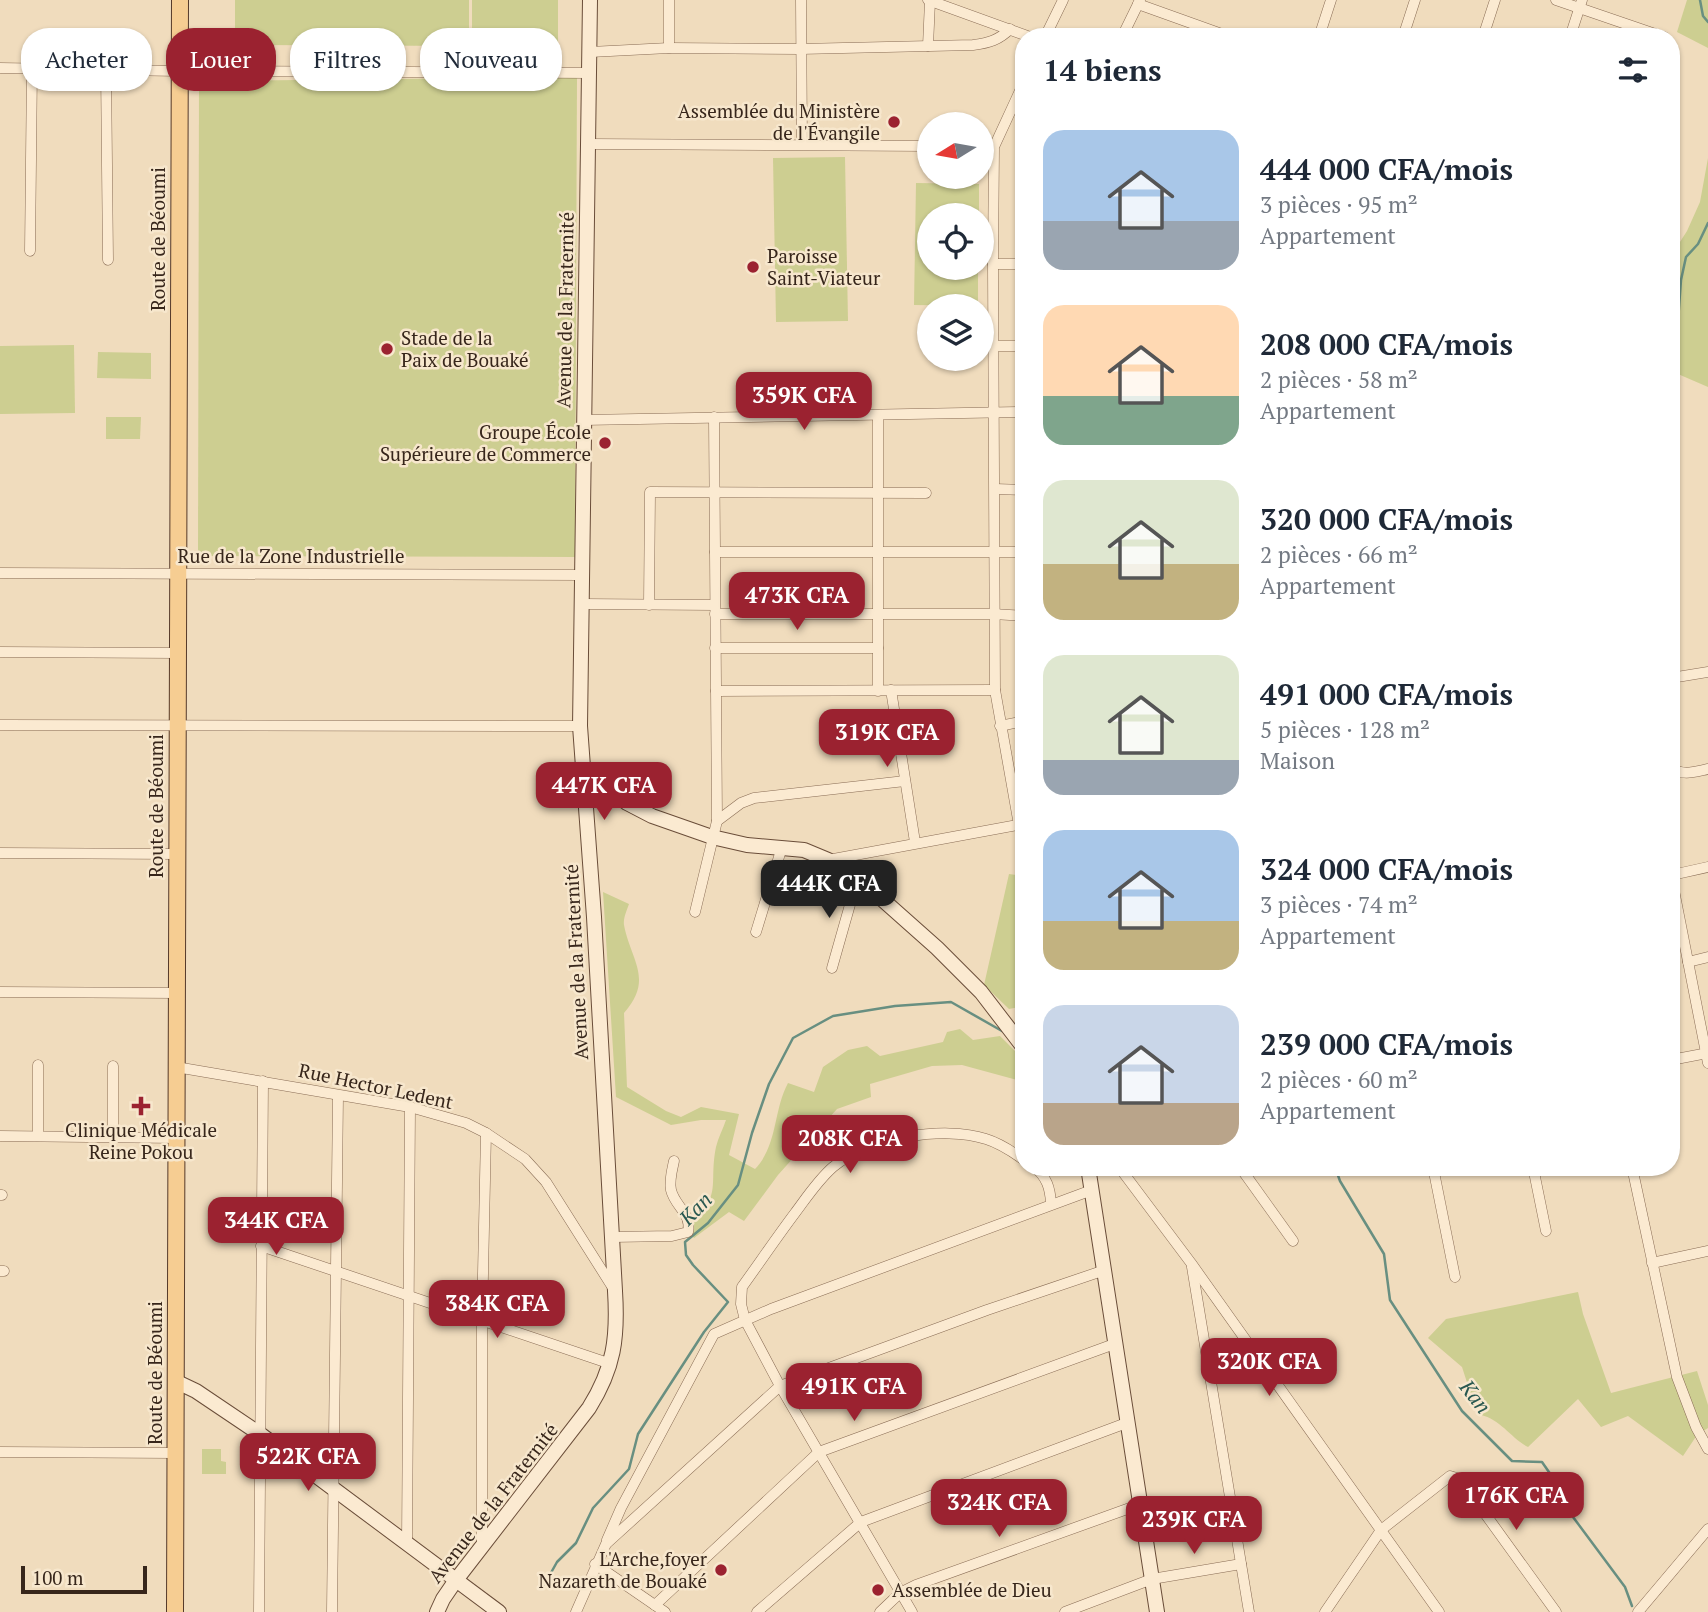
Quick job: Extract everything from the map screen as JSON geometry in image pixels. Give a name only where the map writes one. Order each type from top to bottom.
[{"type":"main road","name":"Route de Béoumi","points":[[180,0],[180,28]]},
{"type":"main road","name":"Route de Béoumi","points":[[175,1612],[179,91]]},
{"type":"street","name":"Avenue de la Fraternité","points":[[437,1612],[456,1580],[589,1408],[602,1388],[611,1364],[615,1341],[615,1291],[594,917],[580,726],[590,0]]},
{"type":"street","points":[[669,0],[669,48]]},
{"type":"street","points":[[801,0],[802,144]]},
{"type":"street","points":[[928,46],[929,0],[1015,31]]},
{"type":"street","points":[[1049,28],[1063,0]]},
{"type":"street","points":[[1319,0],[1331,2],[1323,28]]},
{"type":"street","points":[[1406,28],[1415,0]]},
{"type":"street","points":[[1486,28],[1495,0]]},
{"type":"street","points":[[1556,0],[1581,4],[1641,28]]},
{"type":"street","points":[[1126,28],[1139,2],[1207,28]]},
{"type":"street","points":[[1573,28],[1581,4]]},
{"type":"street","points":[[590,52],[669,48],[800,49],[989,43],[1010,29]]},
{"type":"street","points":[[0,68],[21,68]]},
{"type":"street","points":[[276,71],[589,73]]},
{"type":"street","points":[[30,251],[32,91]]},
{"type":"street","points":[[106,91],[108,260]]},
{"type":"street","points":[[994,147],[1015,102]]},
{"type":"street","points":[[588,144],[917,146]]},
{"type":"street","points":[[994,264],[1015,262]]},
{"type":"street","points":[[993,280],[995,690],[1015,796]]},
{"type":"street","points":[[995,346],[1015,345]]},
{"type":"street","points":[[583,420],[1015,412]]},
{"type":"street","points":[[878,415],[878,691]]},
{"type":"street","points":[[695,912],[717,821],[714,417]]},
{"type":"street","points":[[995,489],[1015,489]]},
{"type":"street","points":[[649,605],[650,492],[926,493]]},
{"type":"street","points":[[715,552],[1015,552]]},
{"type":"street","name":"Rue de la Zone Industrielle","points":[[0,573],[582,575]]},
{"type":"street","points":[[582,604],[878,614],[1015,615]]},
{"type":"street","points":[[716,648],[878,648]]},
{"type":"street","points":[[0,652],[177,653]]},
{"type":"street","points":[[1680,677],[1708,672]]},
{"type":"street","points":[[891,690],[915,842]]},
{"type":"street","points":[[716,691],[995,690]]},
{"type":"street","points":[[1000,726],[1015,723]]},
{"type":"street","points":[[0,725],[580,726]]},
{"type":"street","points":[[582,768],[627,803],[652,816],[712,837],[747,845],[803,850],[828,860],[856,880],[946,957],[981,992],[1015,1036]]},
{"type":"street","points":[[1680,773],[1708,769]]},
{"type":"street","points":[[717,821],[741,803],[754,798],[905,780]]},
{"type":"street","points":[[828,860],[1015,825]]},
{"type":"street","points":[[757,933],[782,847]]},
{"type":"street","points":[[0,853],[177,854]]},
{"type":"street","points":[[1680,873],[1708,867]]},
{"type":"street","points":[[832,968],[856,880]]},
{"type":"street","points":[[1680,918],[1707,1056],[1680,1059]]},
{"type":"street","points":[[1688,962],[1708,957]]},
{"type":"street","points":[[0,992],[178,993]]},
{"type":"street","points":[[38,1065],[38,1136]]},
{"type":"street","points":[[113,1066],[113,1138]]},
{"type":"street","name":"Rue Hector Ledent","points":[[176,1067],[410,1107],[466,1123],[486,1133],[525,1159],[546,1182],[615,1291]]},
{"type":"street","points":[[258,1612],[263,1080]]},
{"type":"street","points":[[332,1612],[338,1096]]},
{"type":"street","points":[[407,1545],[410,1107]]},
{"type":"street","points":[[482,1547],[482,1321],[486,1133]]},
{"type":"street","points":[[912,1612],[780,1386],[745,1320],[741,1304],[742,1287],[817,1183],[849,1157],[899,1139],[937,1133],[966,1134],[988,1140],[1015,1155]]},
{"type":"street","points":[[0,1136],[177,1138]]},
{"type":"street","points":[[612,1237],[672,1236],[688,1232],[690,1224],[686,1212],[671,1192],[670,1175],[674,1161]]},
{"type":"street","points":[[1044,1176],[1051,1189],[1051,1203]]},
{"type":"street","points":[[1090,1176],[1157,1612]]},
{"type":"street","points":[[1126,1176],[1191,1263],[1439,1612]]},
{"type":"street","points":[[1246,1176],[1293,1241]]},
{"type":"street","points":[[1435,1176],[1455,1277]]},
{"type":"street","points":[[1535,1176],[1546,1231]]},
{"type":"street","points":[[1634,1176],[1677,1377],[1696,1427],[1708,1449]]},
{"type":"street","points":[[576,1612],[621,1508],[714,1334],[1051,1203],[1092,1190]]},
{"type":"street","points":[[261,1247],[611,1364]]},
{"type":"street","points":[[1652,1262],[1708,1251]]},
{"type":"street","points":[[1191,1263],[1249,1612]]},
{"type":"street","points":[[606,1544],[780,1386],[1105,1270]]},
{"type":"street","points":[[655,1605],[819,1452],[1116,1343]]},
{"type":"street","points":[[175,1381],[260,1434],[499,1612]]},
{"type":"street","points":[[757,1612],[861,1522],[1129,1422]]},
{"type":"street","points":[[0,1452],[176,1452]]},
{"type":"street","points":[[1325,1612],[1381,1530],[1450,1476],[1460,1479],[1556,1612]]},
{"type":"street","points":[[880,1612],[900,1593],[916,1585],[1141,1504]]},
{"type":"street","points":[[1638,1612],[1708,1529]]},
{"type":"street","points":[[596,1564],[665,1612]]},
{"type":"street","points":[[1065,1612],[1152,1579],[1241,1564]]},
{"type":"street","points":[[1424,1612],[1431,1602]]},
{"type":"green space","points":[[235,0],[469,0],[469,28],[420,28],[420,46],[406,46],[406,28],[290,28],[290,45],[276,45],[276,28],[235,28]]},
{"type":"green space","points":[[472,0],[558,0],[558,28],[472,28]]},
{"type":"green space","points":[[1687,0],[1708,0],[1708,48],[1680,34],[1678,28]]},
{"type":"green space","name":"Stade de la Paix de Bouaké","points":[[562,77],[577,77],[575,557],[198,556],[199,91],[276,91],[276,80],[290,80],[290,91],[406,91],[406,79],[420,79],[420,91],[562,91]]},
{"type":"green space","points":[[845,157],[848,321],[776,322],[773,158]]},
{"type":"green space","points":[[1708,158],[1708,387],[1680,375],[1680,242],[1700,202]]},
{"type":"green space","points":[[916,183],[917,189],[979,189],[979,203],[917,203],[917,280],[978,280],[978,294],[917,294],[917,305],[914,305]]},
{"type":"green space","points":[[74,345],[75,413],[0,414],[0,346]]},
{"type":"green space","points":[[98,352],[151,353],[151,379],[97,378]]},
{"type":"green space","points":[[106,417],[141,417],[140,439],[106,439]]},
{"type":"green space","points":[[1009,874],[1015,875],[1015,1008],[1009,1009],[984,985]]},
{"type":"green space","points":[[603,892],[629,904],[624,925],[638,970],[638,990],[624,1013],[627,1087],[681,1117],[701,1107],[739,1114],[729,1155],[755,1169],[772,1139],[788,1083],[814,1092],[823,1067],[848,1050],[867,1046],[880,1056],[943,1042],[947,1032],[960,1029],[973,1040],[1000,1036],[1015,1051],[1015,1080],[962,1065],[932,1066],[870,1084],[871,1097],[837,1109],[778,1175],[744,1221],[729,1212],[694,1238],[683,1225],[696,1216],[710,1199],[716,1147],[726,1120],[701,1120],[671,1125],[616,1097]]},
{"type":"green space","points":[[1578,1292],[1611,1393],[1697,1371],[1708,1405],[1708,1428],[1697,1435],[1683,1456],[1628,1416],[1601,1427],[1578,1399],[1528,1447],[1494,1420],[1481,1415],[1474,1404],[1462,1367],[1428,1338],[1446,1319]]},
{"type":"green space","points":[[202,1449],[221,1449],[221,1461],[226,1462],[226,1474],[202,1474]]},
{"type":"waterway","name":"Kan","points":[[1700,0],[1703,16],[1708,22]]},
{"type":"waterway","name":"Kan","points":[[1680,294],[1686,257],[1698,244],[1708,223]]},
{"type":"waterway","name":"Kan","points":[[543,1587],[557,1562],[576,1543],[593,1508],[629,1469],[638,1434],[704,1332],[728,1302],[693,1265],[686,1255],[685,1242],[708,1223],[738,1185],[769,1084],[793,1038],[833,1016],[895,1006],[951,1002],[1002,1031]]},
{"type":"waterway","name":"Kan","points":[[1338,1176],[1384,1254],[1390,1300],[1462,1411],[1512,1461],[1542,1462],[1560,1488],[1573,1517],[1625,1587],[1632,1606]]},
{"type":"place","name":"Assemblée du Ministère de l'Évangile","points":[[894,122]]},
{"type":"place","name":"Paroisse Saint-Viateur","points":[[753,267]]},
{"type":"place","name":"Stade de la Paix de Bouaké","points":[[387,349]]},
{"type":"place","name":"Groupe École Supérieure de Commerce","points":[[605,443]]},
{"type":"place","name":"Clinique Médicale Reine Pokou","points":[[141,1106]]},
{"type":"place","name":"L'Arche,foyer Nazareth de Bouaké","points":[[721,1570]]},
{"type":"place","name":"Assemblée de Dieu","points":[[878,1590]]}]
